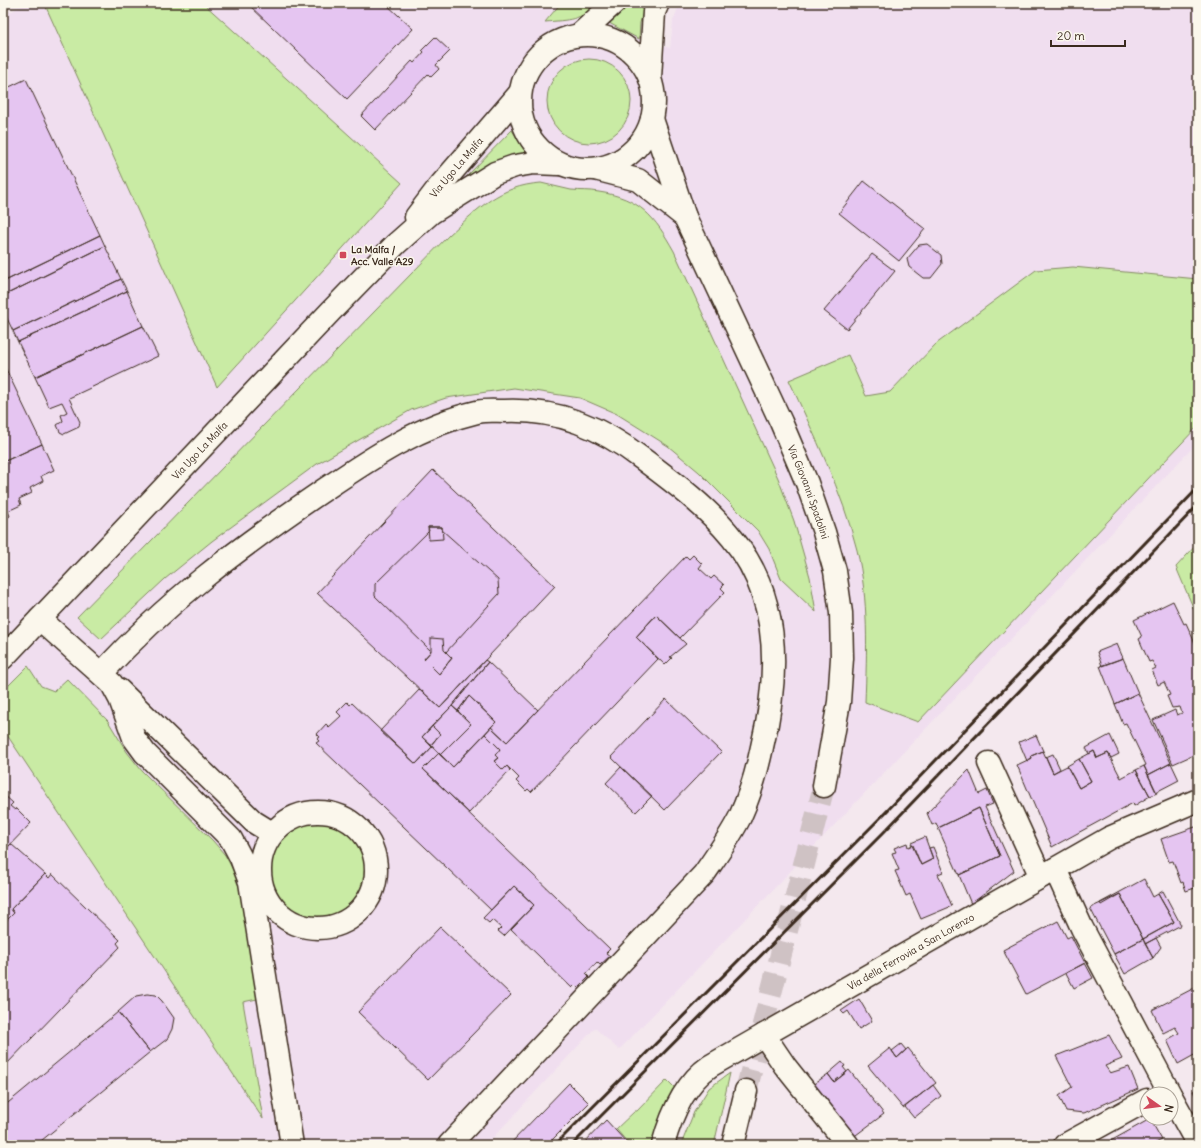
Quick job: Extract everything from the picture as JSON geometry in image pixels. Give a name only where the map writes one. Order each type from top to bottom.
[{"type":"street","points":[[580,35],[614,3]]},
{"type":"street","points":[[595,169],[612,163],[634,147],[646,131],[652,119],[653,102],[650,78],[654,12],[658,3]]},
{"type":"street","points":[[650,78],[639,58],[624,44],[605,36],[590,34],[560,40],[544,52],[528,70],[520,93],[522,117],[530,137],[538,148],[558,164],[570,167],[595,169],[638,180],[686,217]]},
{"type":"street","name":"Via Ugo La Malfa","points":[[396,244],[438,188],[520,93]]},
{"type":"street","name":"Via Giovanni Spadolini","points":[[652,119],[686,217],[781,422],[807,483],[824,532],[835,571],[841,613],[842,658],[839,702],[824,786]]},
{"type":"street","name":"Via Ugo La Malfa","points":[[3,658],[396,244],[431,213],[495,173],[515,166],[534,163],[558,164]]},
{"type":"street","points":[[107,678],[129,643],[176,600],[240,549],[366,461],[415,434],[479,412],[512,410],[541,412],[573,419],[604,432],[667,476],[733,539],[747,561],[761,590],[772,627],[773,644],[773,681],[770,709],[755,776],[741,814],[725,844],[704,874],[640,944],[449,1145]]},
{"type":"street","points":[[40,619],[107,678],[254,822],[267,830],[274,831]]},
{"type":"street","points":[[107,678],[120,700],[134,738],[145,753],[231,839],[241,858],[250,882],[254,904],[292,1145]]},
{"type":"street","points":[[989,763],[1048,873],[1082,928],[1163,1086]]},
{"type":"street","name":"Via della Ferrovia a San Lorenzo","points":[[663,1145],[670,1122],[681,1099],[701,1072],[1129,828],[1198,800]]},
{"type":"street","points":[[254,904],[259,913],[265,918],[292,925],[316,928],[332,927],[346,921],[359,912],[369,899],[375,884],[377,867],[374,850],[366,834],[353,822],[337,814],[320,810],[298,815],[287,820],[274,831],[265,846],[260,863],[261,879],[265,894],[274,908],[292,925]]},
{"type":"street","points":[[261,949],[264,937],[272,929],[292,925]]},
{"type":"street","points":[[764,1035],[785,1066],[848,1145]]},
{"type":"street","points":[[733,1145],[746,1091]]},
{"type":"street","points":[[1065,1145],[1139,1104]]},
{"type":"street","points":[[1179,1113],[1192,1134]]},
{"type":"shaded area","points":[[27,3],[561,3],[545,22],[574,20],[609,23],[639,39],[670,48],[673,21],[680,3],[1198,3],[1198,442],[619,1050],[595,1028],[486,1145],[3,1145],[3,16]]},
{"type":"green space","points":[[52,3],[203,3],[402,183],[217,387],[46,7]]},
{"type":"green space","points":[[561,3],[598,3],[592,9],[580,16],[567,20],[545,22]]},
{"type":"green space","points":[[631,3],[645,3],[640,23],[639,39],[609,23]]},
{"type":"green space","points":[[589,59],[605,62],[619,71],[628,85],[631,101],[628,117],[619,131],[605,140],[589,143],[573,140],[559,131],[550,117],[547,101],[550,85],[559,71],[573,62]]},
{"type":"green space","points":[[512,130],[526,153],[492,163],[466,177]]},
{"type":"green space","points":[[541,183],[571,190],[599,192],[625,199],[636,204],[645,211],[660,228],[674,251],[778,478],[794,521],[810,577],[816,612],[781,579],[769,549],[758,531],[699,472],[668,446],[617,414],[580,398],[514,388],[446,398],[411,410],[317,464],[212,541],[165,579],[101,639],[77,617],[449,235],[490,200],[513,189]]},
{"type":"green space","points":[[1073,267],[1198,279],[1198,426],[918,722],[865,702],[867,645],[864,588],[857,550],[844,506],[818,442],[789,380],[848,355],[866,396],[890,392],[936,344],[1036,270]]},
{"type":"green space","points":[[1198,543],[1198,619],[1176,567]]},
{"type":"green space","points":[[28,666],[41,686],[54,691],[67,679],[108,721],[127,752],[142,771],[213,841],[225,855],[236,875],[242,897],[257,999],[243,1002],[263,1119],[3,729],[3,691]]},
{"type":"green space","points":[[319,822],[337,826],[346,830],[353,836],[359,843],[363,852],[367,870],[363,888],[359,897],[353,904],[346,910],[337,914],[319,918],[301,914],[292,910],[285,904],[279,897],[275,888],[271,870],[275,852],[279,843],[285,836],[292,830],[301,826]]},
{"type":"green space","points":[[730,1073],[714,1145],[681,1145],[694,1112],[709,1088]]},
{"type":"green space","points":[[667,1080],[677,1090],[655,1145],[626,1145],[628,1143],[616,1129],[635,1111],[637,1111]]},
{"type":"building","points":[[247,3],[385,3],[413,29],[347,99]]},
{"type":"building","points":[[435,37],[450,51],[436,65],[439,69],[431,77],[428,74],[375,130],[361,116],[412,61],[414,63],[424,52],[422,50]]},
{"type":"building","points":[[26,79],[100,235],[3,282],[3,90]]},
{"type":"building","points":[[864,181],[925,229],[899,261],[839,213]]},
{"type":"building","points":[[100,235],[105,246],[3,296],[3,282]]},
{"type":"building","points":[[927,244],[941,255],[942,264],[931,278],[923,278],[909,267],[907,259],[919,245]]},
{"type":"building","points":[[105,246],[121,279],[13,331],[3,310],[3,296]]},
{"type":"building","points":[[872,254],[895,271],[847,329],[824,311]]},
{"type":"building","points":[[121,279],[127,291],[18,342],[13,331]]},
{"type":"building","points":[[127,291],[143,326],[35,377],[18,342]]},
{"type":"building","points":[[143,326],[158,356],[69,398],[80,422],[79,427],[64,434],[60,432],[57,425],[63,421],[61,415],[67,412],[62,402],[49,407],[35,377]]},
{"type":"building","points":[[3,363],[42,444],[3,462]]},
{"type":"building","points":[[42,444],[54,470],[41,476],[43,481],[30,488],[32,493],[19,499],[21,505],[8,511],[10,516],[3,520],[3,462]]},
{"type":"building","points":[[433,470],[555,586],[440,708],[317,593]]},
{"type":"building","points":[[428,527],[442,527],[443,539],[429,540]]},
{"type":"building","points":[[428,527],[442,527],[442,530],[498,580],[499,594],[446,652],[452,658],[439,674],[424,659],[431,651],[375,596],[375,584],[429,531]]},
{"type":"building","points":[[693,555],[702,564],[699,568],[711,579],[714,576],[724,585],[721,588],[725,592],[680,638],[656,615],[636,637],[658,659],[531,792],[528,789],[526,791],[516,781],[519,778],[507,766],[503,770],[494,761],[498,758],[495,755],[500,749],[485,734],[491,727],[507,742],[686,556],[689,559]]},
{"type":"building","points":[[1173,601],[1184,624],[1186,623],[1198,650],[1198,753],[1173,764],[1153,720],[1175,710],[1177,715],[1182,713],[1180,707],[1172,708],[1167,696],[1170,695],[1164,682],[1158,685],[1152,670],[1156,668],[1152,661],[1149,662],[1139,639],[1142,637],[1134,620]]},
{"type":"building","points":[[656,615],[686,644],[670,657],[672,658],[665,665],[636,637]]},
{"type":"building","points":[[431,638],[443,639],[444,650],[452,658],[439,674],[424,659],[431,651]]},
{"type":"building","points":[[1117,644],[1123,658],[1102,666],[1097,652]]},
{"type":"building","points":[[1123,658],[1138,693],[1115,704],[1100,666]]},
{"type":"building","points":[[485,660],[488,662],[452,706],[422,737],[432,747],[416,764],[380,731],[420,689],[440,708]]},
{"type":"building","points":[[488,662],[538,710],[507,742],[491,727],[496,722],[469,696],[458,711],[452,706]]},
{"type":"building","points":[[1138,693],[1171,763],[1148,775],[1144,766],[1146,765],[1126,723],[1123,724],[1115,704]]},
{"type":"building","points":[[469,696],[496,722],[453,767],[440,755],[471,724],[458,711]]},
{"type":"building","points":[[666,699],[721,752],[665,810],[611,757]]},
{"type":"building","points":[[347,702],[350,705],[352,703],[416,764],[432,747],[439,753],[423,769],[610,949],[606,953],[610,956],[600,965],[597,962],[586,974],[589,977],[578,988],[575,985],[572,988],[511,929],[534,905],[514,886],[491,910],[316,743],[319,741],[317,739],[320,737],[317,734],[326,724],[329,727],[341,716],[337,712]]},
{"type":"building","points":[[452,706],[471,724],[440,755],[431,745],[440,734],[432,726]]},
{"type":"building","points":[[432,726],[440,734],[431,745],[422,737]]},
{"type":"building","points":[[485,734],[500,749],[495,755],[498,758],[494,761],[503,770],[507,766],[510,770],[469,813],[423,769],[439,753],[453,767]]},
{"type":"building","points":[[1036,735],[1043,751],[1031,756],[1032,758],[1027,761],[1019,742]]},
{"type":"building","points":[[1110,735],[1119,754],[1111,758],[1108,753],[1097,758],[1094,751],[1089,754],[1086,748]]},
{"type":"building","points":[[1043,751],[1053,773],[1067,766],[1079,788],[1091,781],[1079,759],[1094,751],[1097,758],[1108,753],[1121,778],[1136,770],[1150,796],[1134,806],[1133,803],[1052,847],[1017,765],[1032,758],[1031,756]]},
{"type":"building","points":[[1053,754],[1060,769],[1053,773],[1046,757]]},
{"type":"building","points":[[1079,759],[1091,781],[1079,788],[1067,766]]},
{"type":"building","points":[[1171,763],[1179,780],[1156,792],[1148,775]]},
{"type":"building","points":[[1144,766],[1157,793],[1150,796],[1136,770]]},
{"type":"building","points":[[621,767],[652,796],[636,812],[606,783]]},
{"type":"building","points":[[969,770],[979,794],[987,790],[993,804],[985,807],[1014,871],[971,904],[959,875],[1000,856],[979,808],[938,828],[936,823],[932,825],[927,813]]},
{"type":"building","points":[[3,794],[13,803],[10,806],[15,810],[16,808],[31,823],[3,852]]},
{"type":"building","points":[[979,808],[1000,856],[959,875],[938,828]]},
{"type":"building","points":[[1198,826],[1198,887],[1186,891],[1183,882],[1181,883],[1173,861],[1169,862],[1161,839]]},
{"type":"building","points":[[925,837],[933,859],[921,865],[911,843]]},
{"type":"building","points":[[907,843],[908,847],[913,845],[921,865],[933,859],[929,848],[933,847],[943,872],[938,874],[952,906],[921,919],[910,894],[906,896],[895,871],[899,870],[892,853],[896,852],[894,848]]},
{"type":"building","points":[[11,844],[45,874],[11,909],[14,913],[3,924],[3,852]]},
{"type":"building","points":[[45,874],[49,878],[52,874],[120,940],[117,943],[120,947],[3,1068],[3,924],[14,913],[11,909]]},
{"type":"building","points":[[1144,879],[1153,897],[1158,894],[1174,922],[1143,939],[1120,894],[1101,905],[1100,903]]},
{"type":"building","points":[[514,886],[534,905],[504,936],[498,931],[501,928],[492,920],[489,923],[483,918]]},
{"type":"building","points":[[1163,891],[1181,925],[1145,944],[1143,939],[1174,922],[1158,894]]},
{"type":"building","points":[[1120,894],[1143,939],[1114,954],[1090,908]]},
{"type":"building","points":[[1058,921],[1067,938],[1071,936],[1085,963],[1026,994],[1003,950]]},
{"type":"building","points":[[440,927],[511,995],[428,1080],[358,1012]]},
{"type":"building","points":[[1156,938],[1161,947],[1153,958],[1145,944]]},
{"type":"building","points":[[1143,939],[1153,958],[1125,974],[1114,954]]},
{"type":"building","points":[[1085,963],[1093,978],[1074,988],[1066,973]]},
{"type":"building","points":[[1198,986],[1198,1053],[1178,1064],[1167,1040],[1179,1033],[1175,1027],[1163,1033],[1152,1010]]},
{"type":"building","points":[[147,994],[156,995],[174,1018],[172,1029],[167,1039],[150,1052],[118,1012],[136,996]]},
{"type":"building","points":[[859,999],[872,1021],[859,1029],[848,1011],[844,1014],[841,1011]]},
{"type":"building","points":[[118,1012],[150,1052],[36,1145],[3,1145],[3,1107]]},
{"type":"building","points":[[1109,1035],[1122,1059],[1105,1066],[1110,1073],[1129,1067],[1138,1089],[1084,1113],[1066,1111],[1059,1096],[1072,1087],[1056,1056]]},
{"type":"building","points":[[901,1044],[906,1050],[897,1058],[892,1051]]},
{"type":"building","points":[[890,1048],[897,1058],[908,1048],[936,1083],[903,1108],[868,1066]]},
{"type":"building","points":[[842,1062],[845,1066],[843,1067],[847,1072],[834,1082],[828,1074]]},
{"type":"building","points":[[849,1070],[884,1114],[852,1138],[811,1086],[828,1074],[834,1082]]},
{"type":"building","points":[[569,1083],[589,1103],[547,1145],[509,1145]]},
{"type":"building","points":[[933,1085],[941,1096],[914,1118],[905,1107]]},
{"type":"building","points":[[1198,1089],[1198,1101],[1193,1091]]},
{"type":"building","points":[[606,1120],[627,1143],[625,1145],[582,1145]]},
{"type":"building","points":[[1139,1125],[1154,1126],[1162,1140],[1151,1145],[1108,1145],[1107,1143]]},
{"type":"tunnel","points":[[746,1091],[824,786]]},
{"type":"railway","points":[[555,1145],[885,813],[1198,488]]},
{"type":"railway","points":[[572,1145],[884,832],[1198,505]]},
{"type":"place","name":"La Malfa / Acc. Valle A29","points":[[343,255]]}]
